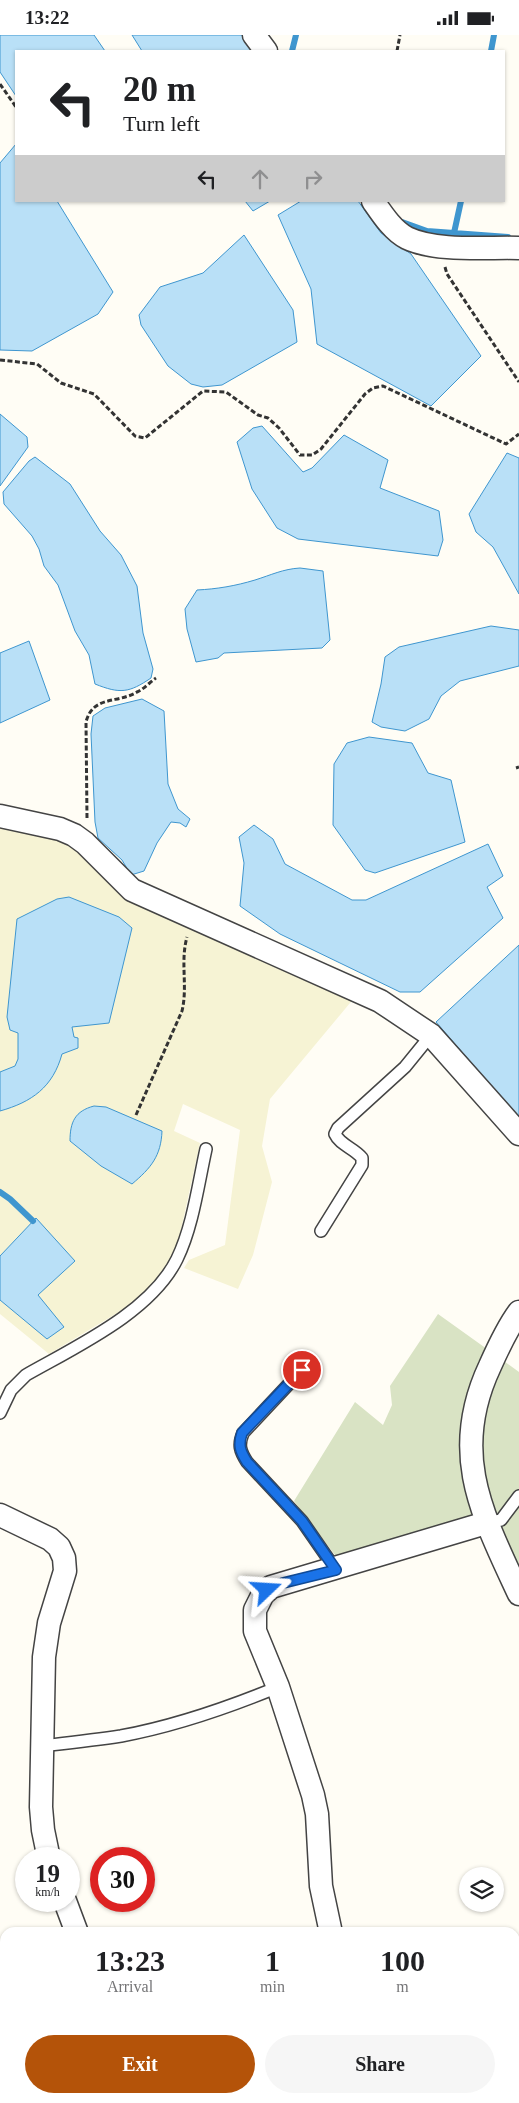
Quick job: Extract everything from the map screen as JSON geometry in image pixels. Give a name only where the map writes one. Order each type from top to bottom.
[{"type":"street","points":[[254,35],[265,50]]},
{"type":"street","points":[[374,202],[386,220],[406,238],[445,245],[519,248]]},
{"type":"street","points":[[0,816],[60,829],[74,835],[85,843],[132,891],[380,1001],[431,1035],[519,1134]]},
{"type":"street","points":[[519,1312],[487,1371],[471,1423],[470,1449],[473,1474],[486,1523],[519,1594]]},
{"type":"street","points":[[0,1515],[50,1539],[59,1547],[64,1558],[65,1571],[46,1639],[41,1807],[42,1830],[46,1847]]},
{"type":"street","points":[[330,1927],[320,1886],[316,1814],[313,1795],[278,1687],[256,1631],[254,1615],[260,1599],[271,1587],[336,1570],[486,1523]]},
{"type":"street","points":[[69,1912],[75,1927]]},
{"type":"lane","points":[[321,1231],[362,1165],[362,1158],[358,1153],[338,1140],[336,1134],[338,1128],[405,1067],[431,1035]]},
{"type":"lane","points":[[0,1413],[11,1390],[26,1375],[138,1307],[165,1280],[177,1259],[185,1238],[206,1149]]},
{"type":"lane","points":[[302,1370],[242,1433],[239,1442],[240,1452],[302,1521],[336,1570]]},
{"type":"lane","points":[[486,1523],[501,1521],[519,1496]]},
{"type":"lane","points":[[42,1746],[122,1736],[210,1712],[278,1687]]},
{"type":"path","points":[[397,50],[400,35]]},
{"type":"path","points":[[0,84],[15,106]]},
{"type":"path","points":[[445,245],[442,259],[447,274],[519,382]]},
{"type":"path","points":[[0,361],[37,364],[60,383],[94,394],[135,436],[145,437],[203,391],[226,392],[258,415],[268,418],[279,428],[300,455],[312,455],[321,449],[365,394],[373,388],[383,386],[506,444],[519,433]]},
{"type":"path","points":[[74,835],[84,828],[87,817],[86,722],[88,711],[96,705],[137,693],[156,677]]},
{"type":"path","points":[[136,1115],[182,1011],[186,996],[183,951],[194,917]]},
{"type":"shaded area","points":[[0,824],[62,837],[134,899],[355,997],[270,1099],[262,1146],[272,1182],[253,1255],[238,1289],[184,1268],[189,1260],[225,1245],[240,1130],[183,1104],[174,1131],[200,1143],[179,1239],[169,1262],[152,1286],[139,1300],[49,1354],[0,1314]]},
{"type":"green space","points":[[438,1314],[519,1372],[519,1575],[494,1528],[338,1559],[294,1501],[355,1402],[383,1425],[392,1405],[390,1386]]},
{"type":"water","points":[[0,35],[94,35],[104,50],[15,50],[15,94],[0,72]]},
{"type":"water","points":[[132,35],[246,35],[257,50],[141,50]]},
{"type":"water","points":[[15,145],[15,202],[58,202],[113,292],[98,314],[32,351],[0,350],[0,163]]},
{"type":"water","points":[[246,202],[268,202],[253,211]]},
{"type":"water","points":[[299,202],[359,202],[381,233],[411,254],[481,356],[431,406],[317,344],[311,289],[278,215]]},
{"type":"water","points":[[244,235],[293,310],[297,342],[222,385],[203,387],[191,384],[168,366],[141,325],[139,315],[160,287],[203,273]]},
{"type":"water","points":[[0,414],[27,437],[28,447],[0,486]]},
{"type":"water","points":[[262,426],[303,472],[312,468],[344,435],[388,460],[380,488],[439,511],[443,540],[438,556],[298,539],[277,528],[252,489],[237,442],[253,428]]},
{"type":"water","points":[[507,453],[519,458],[519,594],[493,547],[476,532],[469,514]]},
{"type":"water","points":[[35,457],[70,484],[100,531],[121,555],[137,586],[143,633],[153,669],[151,678],[136,687],[118,690],[95,684],[89,655],[75,631],[58,585],[44,566],[39,549],[32,536],[4,504],[3,492],[29,461]]},
{"type":"water","points":[[300,568],[323,571],[330,640],[322,648],[224,653],[218,658],[196,662],[187,629],[185,609],[197,590],[233,586],[283,571]]},
{"type":"water","points":[[491,626],[519,630],[519,666],[460,681],[441,696],[429,719],[405,731],[381,727],[372,722],[385,657],[399,647]]},
{"type":"water","points":[[29,641],[50,700],[0,723],[0,653]]},
{"type":"water","points":[[142,699],[164,711],[168,784],[178,809],[190,819],[186,827],[180,823],[171,822],[157,843],[144,871],[131,875],[122,860],[98,838],[95,822],[91,734],[93,716],[105,708]]},
{"type":"water","points":[[369,737],[412,743],[428,773],[451,780],[465,842],[375,873],[365,870],[333,825],[334,764],[347,743]]},
{"type":"water","points":[[254,825],[273,839],[285,864],[352,900],[366,900],[488,844],[503,876],[487,887],[503,918],[420,992],[400,992],[280,934],[240,906],[244,863],[239,837]]},
{"type":"water","points":[[69,897],[119,917],[132,928],[109,1023],[72,1027],[74,1037],[78,1038],[78,1048],[62,1054],[53,1076],[40,1091],[22,1103],[0,1111],[0,1072],[15,1066],[18,1059],[18,1033],[10,1030],[7,1017],[17,919],[57,899]]},
{"type":"water","points":[[519,945],[519,1118],[436,1022]]},
{"type":"water","points":[[94,1106],[106,1107],[162,1131],[160,1148],[154,1161],[132,1184],[101,1166],[70,1141],[71,1128],[75,1118],[82,1111]]},
{"type":"water","points":[[36,1218],[75,1261],[38,1295],[64,1327],[47,1339],[0,1300],[0,1256]]},
{"type":"waterway","points":[[292,50],[296,35]]},
{"type":"waterway","points":[[491,50],[494,35]]},
{"type":"waterway","points":[[454,233],[461,202]]},
{"type":"waterway","points":[[402,222],[427,231],[508,237]]},
{"type":"waterway","points":[[0,1192],[33,1221]]},
{"type":"route","points":[[267,1590],[283,1583],[336,1570],[302,1521],[240,1452],[239,1442],[242,1433],[302,1370]]}]
